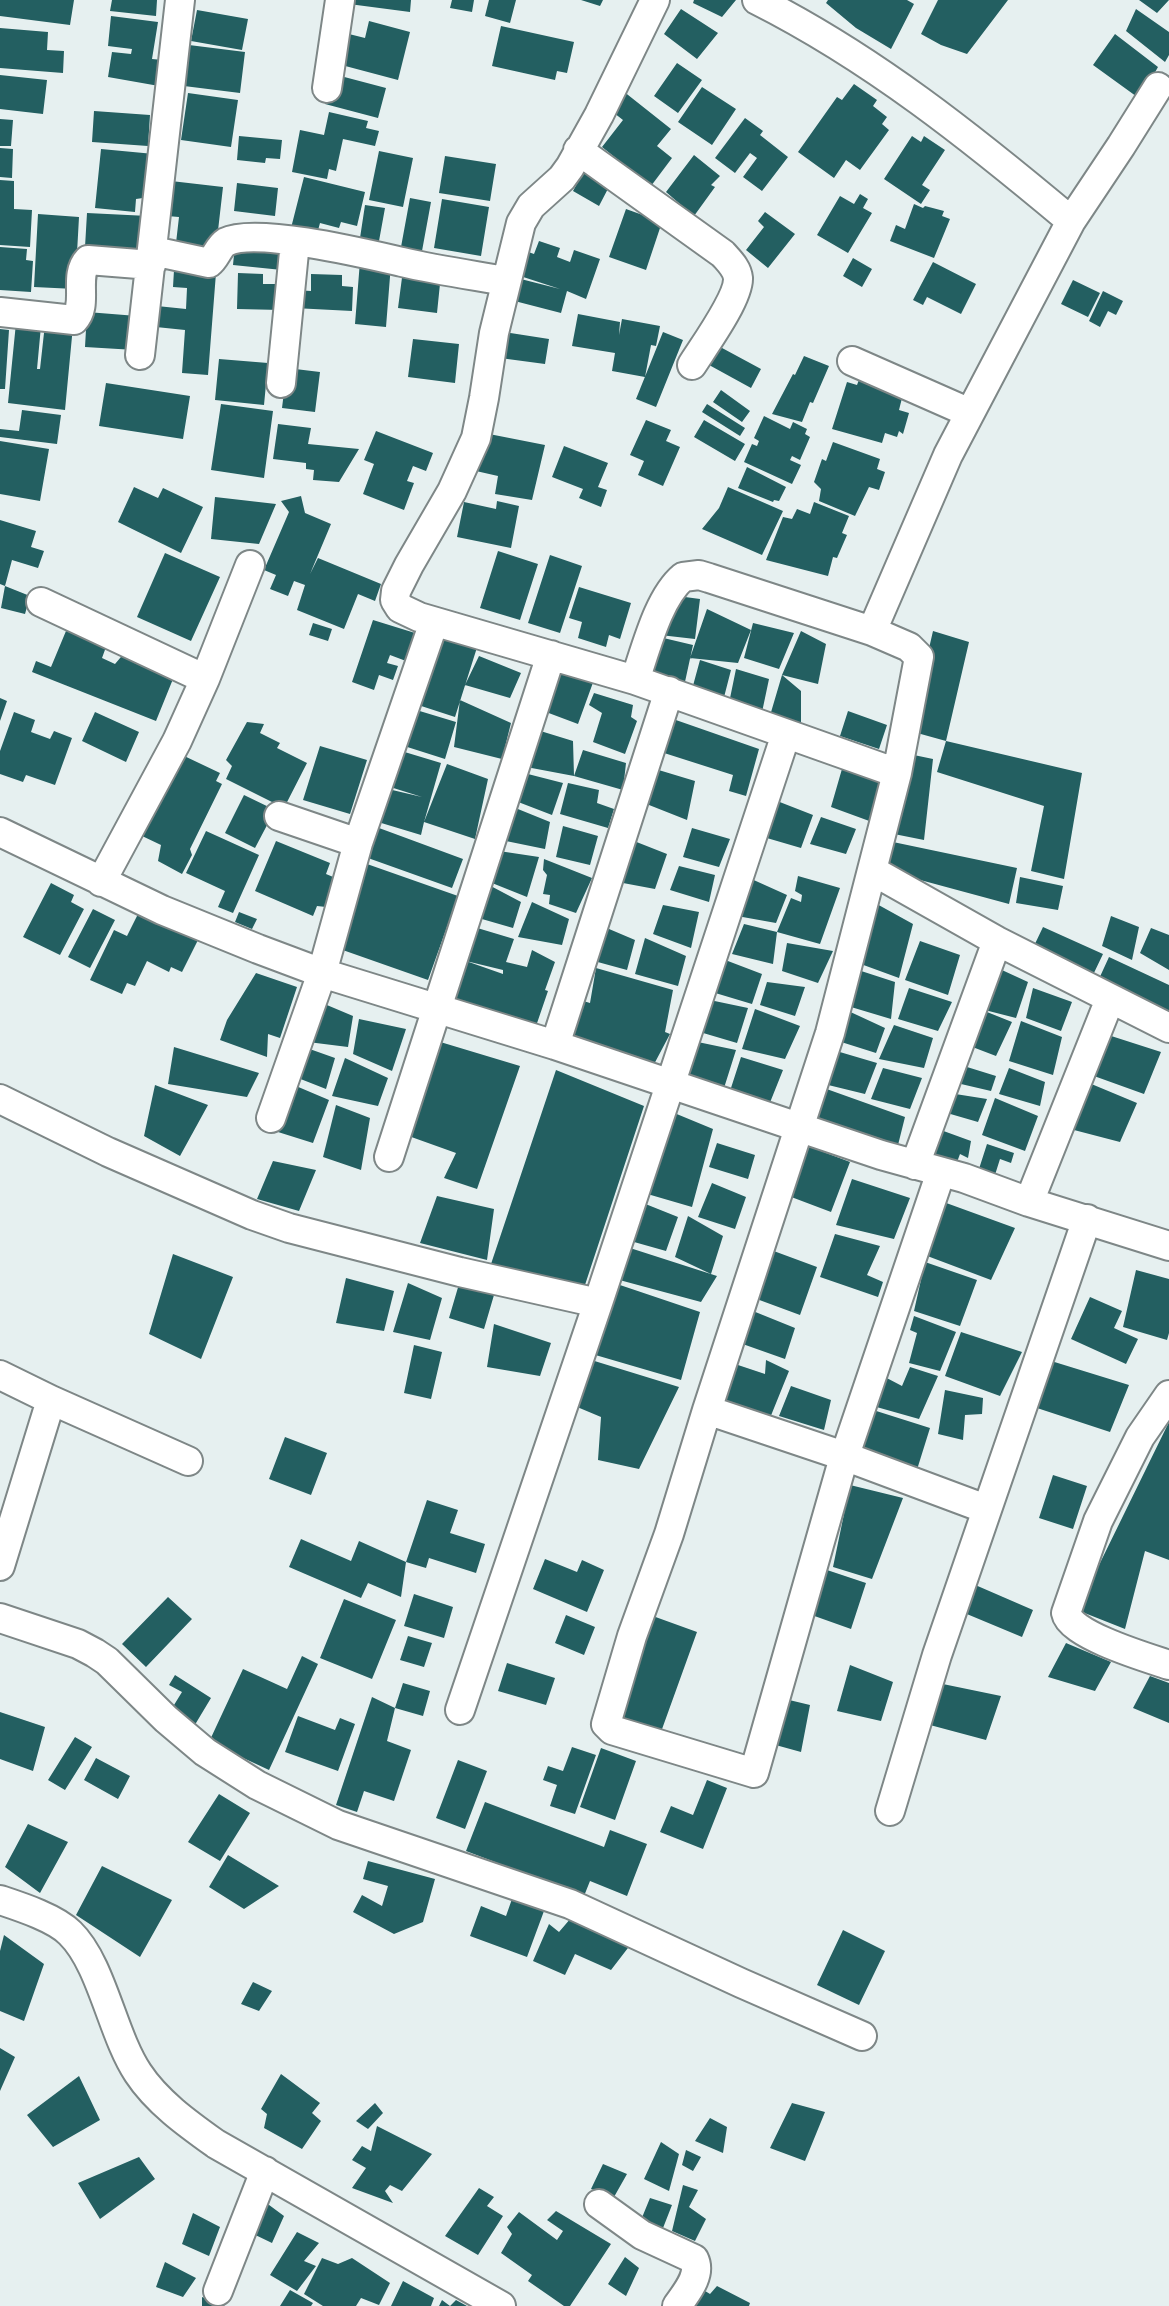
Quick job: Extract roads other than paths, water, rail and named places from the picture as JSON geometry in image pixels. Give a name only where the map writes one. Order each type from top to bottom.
[{"type":"street","points":[[140,355],[180,0]]},
{"type":"street","points":[[327,88],[340,0]]},
{"type":"street","points":[[655,0],[599,115],[562,178],[527,211],[516,237],[505,281],[476,438],[452,491],[409,565],[395,596],[397,604],[400,608],[419,617],[669,691],[897,773]]},
{"type":"street","points":[[757,0],[848,51],[899,85],[985,149],[1071,220]]},
{"type":"street","points":[[872,631],[948,455],[1071,220],[1158,87]]},
{"type":"street","points":[[578,150],[723,254],[736,270],[738,280],[732,300],[692,365]]},
{"type":"street","points":[[0,312],[74,320],[78,316],[80,307],[83,268],[88,260],[152,258],[209,263],[220,248],[231,241],[251,238],[345,248],[401,262],[505,281]]},
{"type":"street","points":[[281,383],[295,242]]},
{"type":"street","points":[[852,361],[970,413]]},
{"type":"street","points":[[101,882],[177,741],[205,679],[250,565]]},
{"type":"street","points":[[635,680],[657,619],[671,590],[683,576],[699,575],[872,631],[909,647],[919,657],[897,773],[830,1033],[669,1534],[632,1636],[609,1710],[607,1726],[626,1736],[754,1773],[844,1456],[997,941]]},
{"type":"street","points":[[41,602],[205,679]]},
{"type":"street","points":[[270,1118],[322,973],[358,843],[434,622]]},
{"type":"street","points":[[389,1157],[551,655]]},
{"type":"street","points":[[555,1045],[669,691]]},
{"type":"street","points":[[460,1710],[598,1303],[786,734]]},
{"type":"street","points":[[279,816],[358,843]]},
{"type":"street","points":[[0,832],[101,882],[247,945],[322,973],[555,1045],[800,1128],[1169,1246]]},
{"type":"street","points":[[873,871],[997,941],[1169,1028]]},
{"type":"street","points":[[1029,1202],[1110,999]]},
{"type":"street","points":[[0,1099],[108,1152],[233,1207],[289,1228],[449,1269],[598,1303]]},
{"type":"street","points":[[890,1811],[937,1654],[1087,1219]]},
{"type":"street","points":[[0,1376],[188,1461]]},
{"type":"street","points":[[1169,1395],[1140,1437],[1098,1521],[1066,1613],[1071,1624],[1093,1637],[1169,1665]]},
{"type":"street","points":[[0,1566],[51,1400]]},
{"type":"street","points":[[707,1410],[844,1456],[986,1509]]},
{"type":"street","points":[[0,1618],[78,1644],[101,1657],[166,1719],[205,1752],[257,1785],[338,1825],[570,1904],[862,2036]]},
{"type":"street","points":[[0,1900],[54,1923],[72,1934],[94,1969],[126,2053],[138,2074],[153,2093],[207,2138],[501,2306]]},
{"type":"street","points":[[218,2291],[264,2171]]},
{"type":"street","points":[[599,2205],[642,2235],[694,2259],[697,2267],[695,2276],[677,2306]]}]
